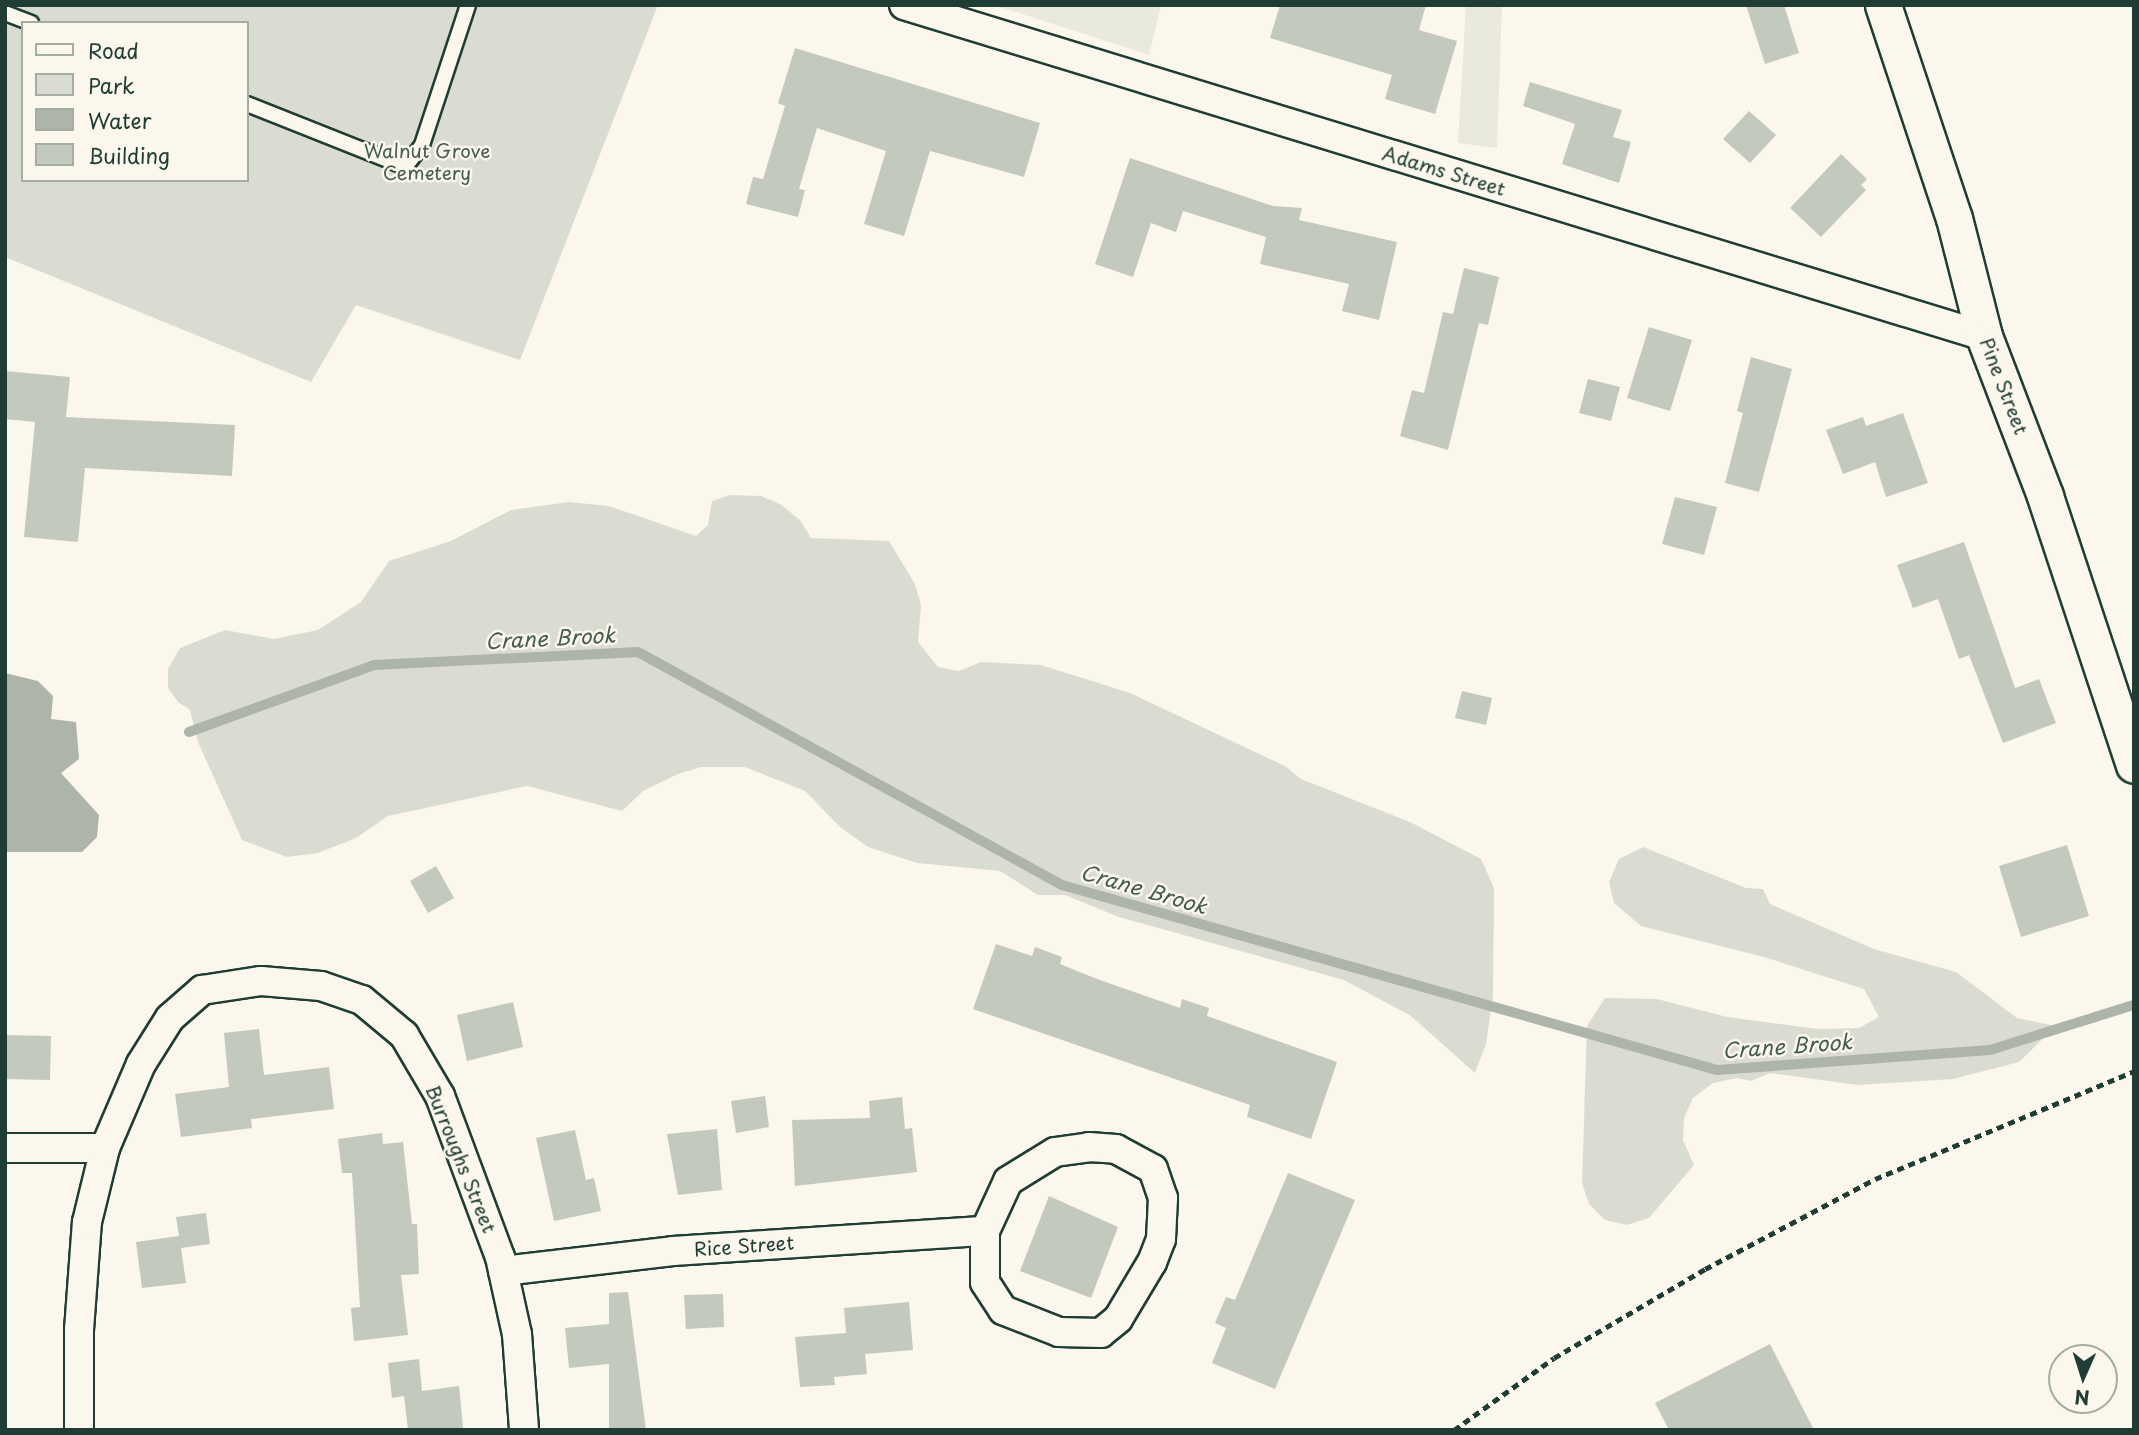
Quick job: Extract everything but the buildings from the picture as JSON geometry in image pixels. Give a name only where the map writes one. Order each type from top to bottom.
[{"type":"street","name":"Adams Street","points":[[904,5],[1984,336]]},
{"type":"street","name":"Pine Street","points":[[1883,5],[1954,218],[1984,336],[2046,498],[2134,765]]},
{"type":"street","name":"Burroughs Street","points":[[79,1430],[79,1330],[87,1222],[105,1148],[149,1053],[170,1018],[202,990],[261,981],[321,986],[362,1000],[404,1035],[440,1096],[503,1271],[517,1334],[524,1430]]},
{"type":"street","points":[[1090,1146],[1116,1149],[1153,1170],[1163,1198],[1161,1239],[1152,1262],[1118,1319],[1101,1333],[1059,1332],[1003,1310],[985,1282],[985,1231],[1007,1181],[1055,1152],[1090,1146]]},
{"type":"street","points":[[5,1148],[105,1148]]},
{"type":"street","name":"Rice Street","points":[[503,1271],[673,1251],[985,1231]]},
{"type":"lane","points":[[248,104],[405,167],[422,145],[468,5]]},
{"type":"lane","points":[[5,13],[26,21]]},
{"type":"path","points":[[1454,1430],[1554,1357],[1777,1230],[1875,1179],[2134,1071]]},
{"type":"shaded area","points":[[994,5],[1161,5],[1149,55]]},
{"type":"shaded area","points":[[1466,5],[1502,5],[1497,148],[1458,143]]},
{"type":"green space","name":"Walnut Grove Cemetery","points":[[5,5],[658,5],[520,360],[356,305],[311,382],[5,257]]},
{"type":"green space","points":[[730,495],[761,496],[780,504],[800,520],[811,538],[889,541],[915,584],[921,605],[918,642],[938,667],[959,671],[981,662],[1041,665],[1130,693],[1285,766],[1301,779],[1410,822],[1481,859],[1494,888],[1493,997],[1486,1044],[1475,1073],[1411,1016],[1344,980],[1119,917],[1065,895],[1038,895],[1000,871],[917,863],[868,847],[840,827],[805,791],[745,767],[701,767],[678,774],[643,791],[622,811],[527,786],[388,816],[356,838],[318,853],[287,857],[242,840],[198,742],[190,710],[178,702],[168,688],[168,669],[180,648],[225,630],[274,639],[318,630],[361,602],[389,561],[451,541],[511,510],[569,502],[609,506],[696,536],[708,525],[712,501]]},
{"type":"green space","points":[[1643,847],[1746,888],[1763,889],[1770,904],[1874,949],[1956,972],[2017,1018],[2056,1026],[2019,1062],[1953,1079],[1857,1085],[1770,1073],[1751,1081],[1737,1078],[1713,1083],[1693,1098],[1684,1118],[1683,1140],[1694,1165],[1649,1218],[1627,1225],[1605,1220],[1589,1204],[1582,1183],[1587,1026],[1605,998],[1657,999],[1727,1017],[1818,1029],[1859,1028],[1879,1017],[1864,989],[1764,957],[1641,926],[1614,903],[1609,882],[1619,859]]},
{"type":"water","points":[[5,673],[38,681],[53,696],[51,719],[76,722],[79,759],[61,773],[99,815],[97,837],[82,852],[5,852]]},
{"type":"waterway","name":"Crane Brook","points":[[189,732],[374,665],[638,652],[1062,885],[1717,1070],[1990,1050],[2134,1005]]}]
